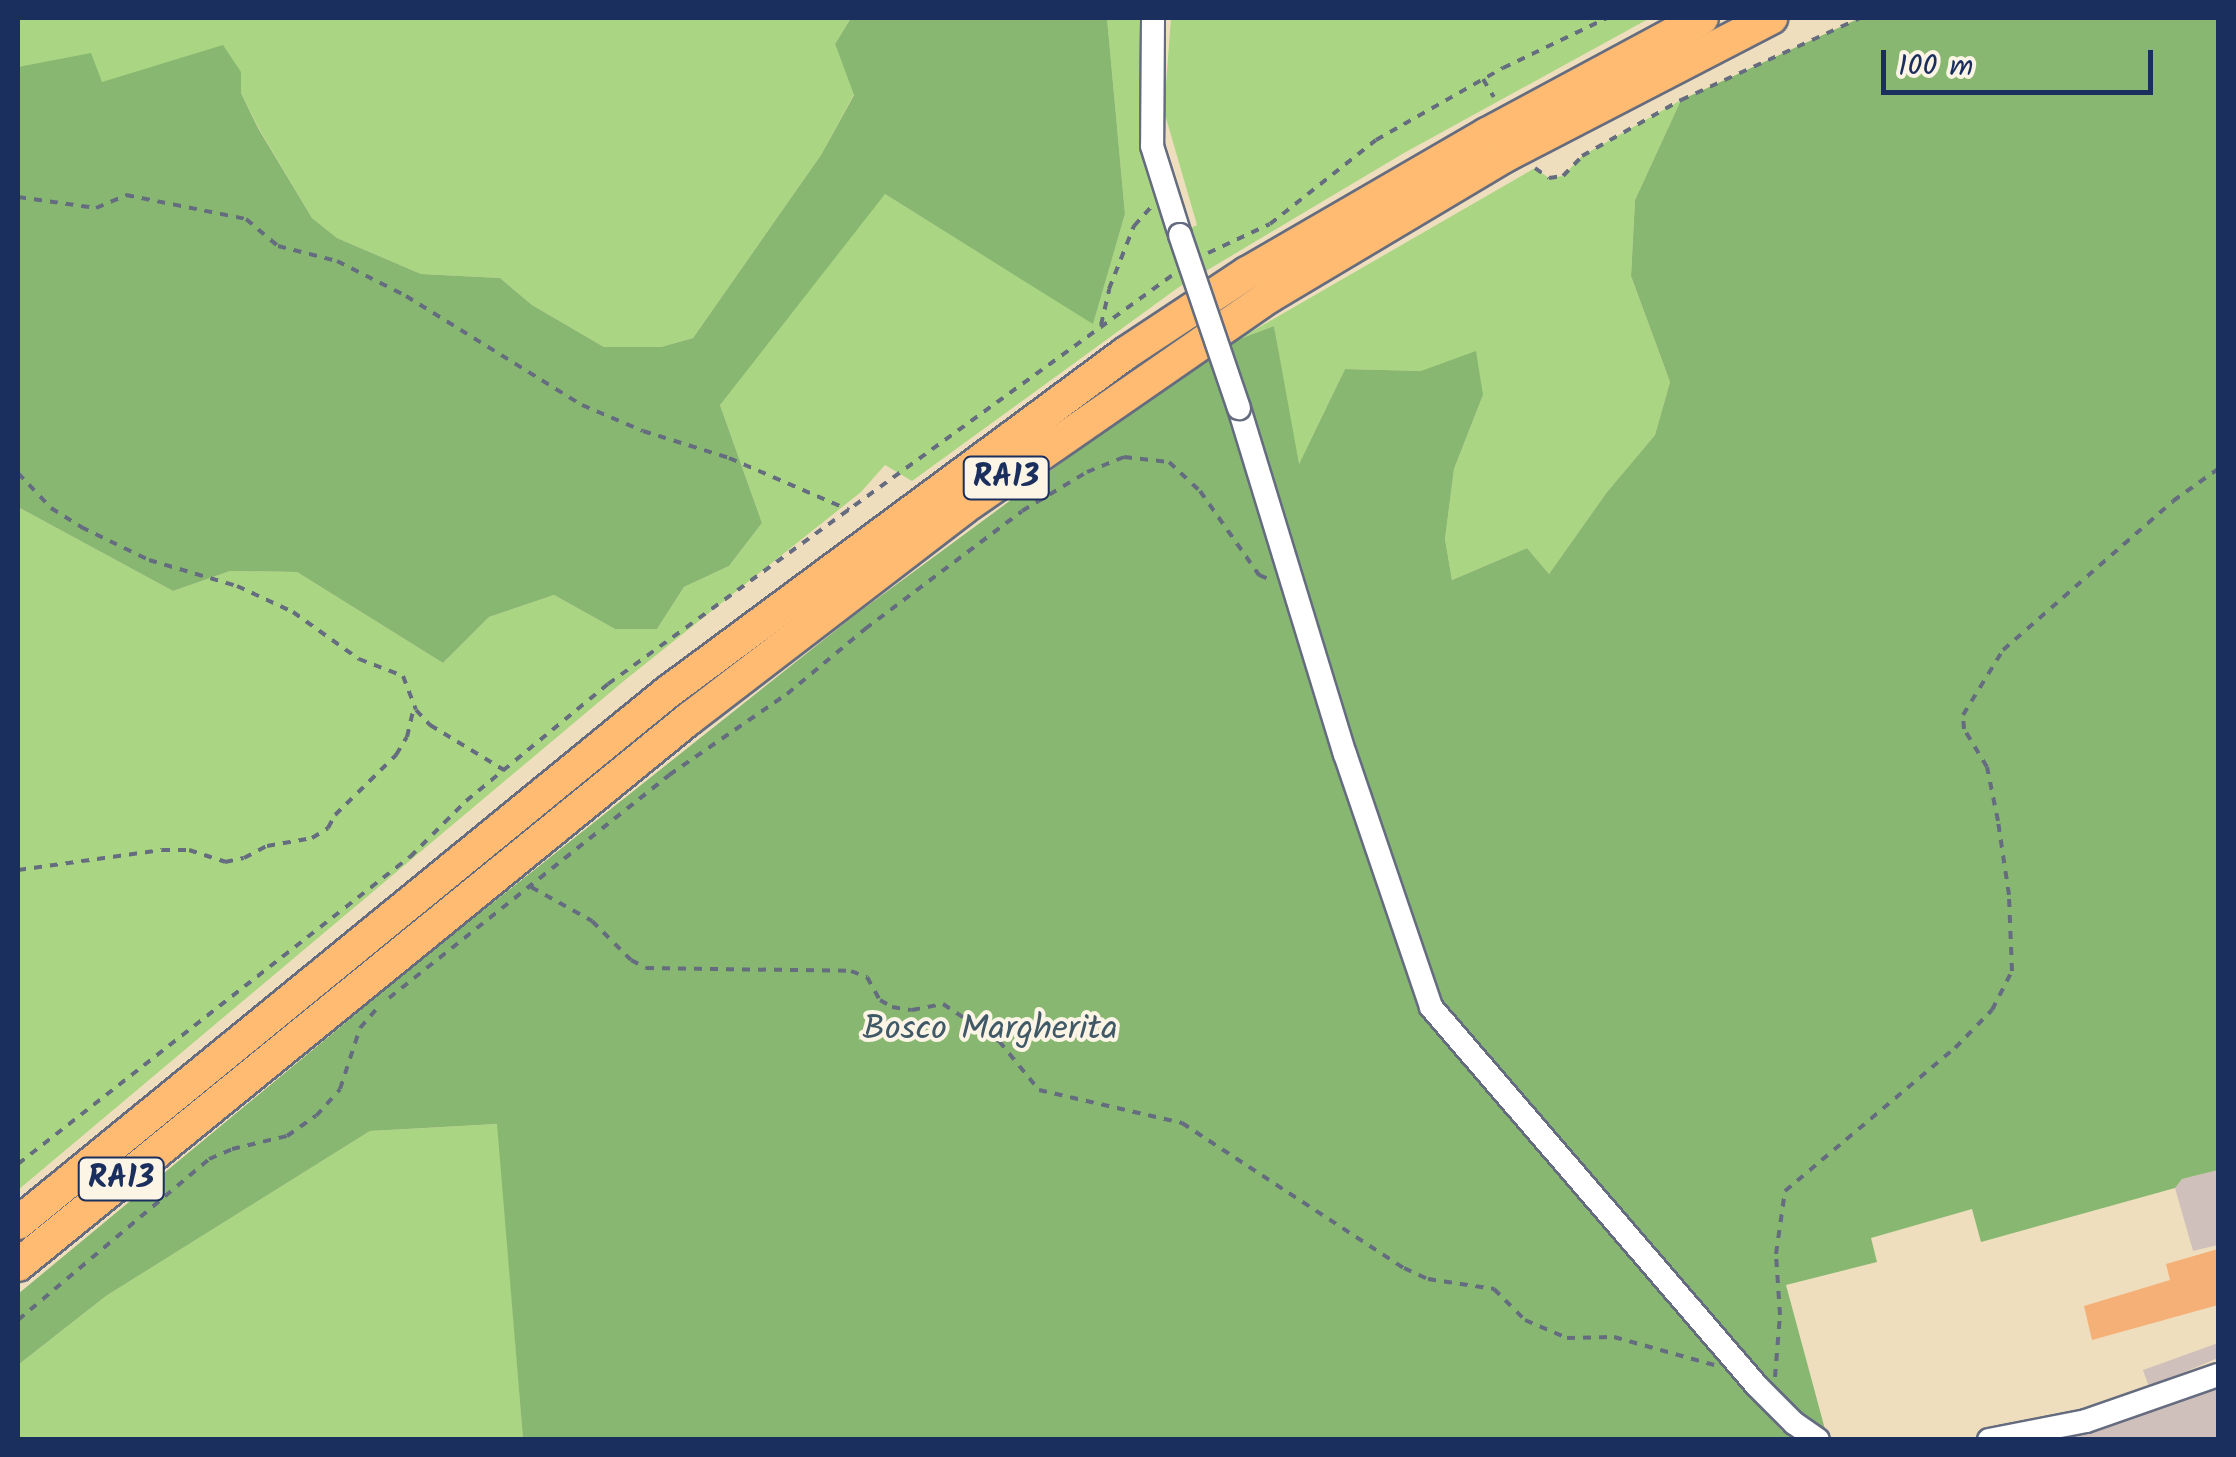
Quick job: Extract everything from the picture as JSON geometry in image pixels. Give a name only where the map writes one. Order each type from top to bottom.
[{"type":"highway","name":"RA13","points":[[18,1264],[215,1081],[282,1005],[668,692],[1126,354],[1264,263],[1519,116],[1702,18]]},
{"type":"highway","name":"RA13","points":[[18,1223],[215,1081],[303,1031],[690,718],[962,509],[1144,381],[1270,296],[1506,156],[1771,18]]},
{"type":"street","points":[[1153,18],[1152,146],[1240,408],[1371,836],[1432,1008],[1737,1364],[1774,1405],[1818,1440]]},
{"type":"street","points":[[1989,1440],[2086,1421],[2218,1375]]},
{"type":"path","points":[[1535,168],[1549,178],[1563,176],[1582,156],[1681,100],[1860,18]]},
{"type":"path","points":[[1483,80],[1494,96]]},
{"type":"path","points":[[1099,329],[1134,226],[1166,191]]},
{"type":"path","points":[[18,197],[96,208],[126,195],[246,219],[278,246],[336,261],[406,296],[582,405],[643,431],[729,458],[849,510]]},
{"type":"path","points":[[18,1320],[209,1160],[232,1148],[288,1136],[316,1116],[340,1089],[360,1028],[376,1009],[669,775],[787,694],[865,629],[1055,488],[1124,457],[1168,462],[1184,474],[1259,575],[1296,592]]},
{"type":"path","points":[[1774,1405],[1780,1315],[1776,1254],[1785,1191],[1955,1048],[1992,1010],[2012,971],[2009,895],[1998,821],[1987,767],[1964,729],[1963,715],[2003,650],[2173,501],[2218,469]]},
{"type":"path","points":[[18,473],[51,508],[81,527],[149,560],[236,586],[293,612],[359,659],[403,676],[414,705],[445,736],[504,770]]},
{"type":"path","points":[[18,870],[162,850],[189,850],[225,862],[244,858],[267,846],[312,838],[328,828],[396,754],[408,738],[414,705]]},
{"type":"path","points":[[531,886],[579,912],[646,968],[851,971],[866,976],[880,1000],[892,1007],[912,1010],[943,1004],[998,1041],[1039,1090],[1182,1123],[1350,1236],[1416,1274],[1494,1289],[1525,1320],[1566,1338],[1614,1337],[1725,1368],[1737,1364]]},
{"type":"shaded area","points":[[2218,1170],[2218,1245],[2193,1251],[2175,1188],[2182,1179]]},
{"type":"shaded area","points":[[2218,1343],[2218,1358],[2149,1387],[2143,1370]]},
{"type":"shaded area","points":[[2218,1385],[2218,1439],[2053,1440],[2200,1393]]},
{"type":"green space","points":[[18,18],[851,18],[835,44],[854,94],[821,155],[693,338],[661,347],[604,347],[532,305],[500,278],[421,274],[337,238],[312,218],[258,127],[241,93],[241,72],[101,82],[38,65],[18,67]]},
{"type":"green space","points":[[851,18],[1107,18],[1125,214],[1093,324],[885,194],[720,405],[762,523],[729,566],[684,587],[657,629],[615,629],[554,595],[489,617],[443,663],[297,572],[230,571],[173,591],[18,507],[18,67],[91,53],[102,82],[223,45],[241,72],[241,93],[258,128],[312,218],[337,238],[421,274],[500,278],[532,305],[604,347],[661,347],[693,338],[821,155],[854,95],[835,44]]},
{"type":"green space","points":[[1107,18],[1146,18],[1154,188],[1167,239],[1197,225],[1164,111],[1171,18],[1650,18],[1404,153],[1179,287],[912,481],[885,465],[861,492],[625,680],[18,1190],[18,507],[173,591],[230,571],[297,572],[443,663],[489,617],[554,595],[615,629],[657,629],[684,587],[729,566],[762,523],[720,405],[763,333],[885,194],[1093,323],[1125,214]]},
{"type":"green space","name":"Bosco Margherita","points":[[1860,18],[2218,18],[2218,1170],[2182,1179],[2175,1188],[1981,1242],[1972,1209],[1871,1238],[1877,1262],[1786,1285],[1826,1433],[1792,1409],[1690,1301],[1440,1005],[1296,628],[1423,1015],[1761,1408],[1782,1431],[1797,1439],[523,1439],[497,1124],[370,1131],[106,1296],[18,1365],[18,1294],[432,951],[855,615],[1205,357],[1237,340],[1274,326],[1299,464],[1345,369],[1421,371],[1476,351],[1483,395],[1454,469],[1445,539],[1452,580],[1527,548],[1549,574],[1607,492],[1655,435],[1670,382],[1631,276],[1635,200],[1681,100]]},
{"type":"green space","points":[[1681,100],[1635,200],[1631,276],[1670,382],[1655,435],[1607,492],[1549,574],[1527,548],[1452,580],[1445,539],[1454,469],[1483,395],[1421,371],[1345,369],[1298,466],[1274,326],[1237,340],[1535,168],[1549,178],[1563,176],[1582,156]]},
{"type":"green space","points":[[498,1124],[523,1439],[18,1440],[18,1365],[106,1296],[370,1131]]},
{"type":"building","points":[[2218,1249],[2218,1305],[2092,1340],[2084,1306],[2170,1280],[2166,1264]]}]
